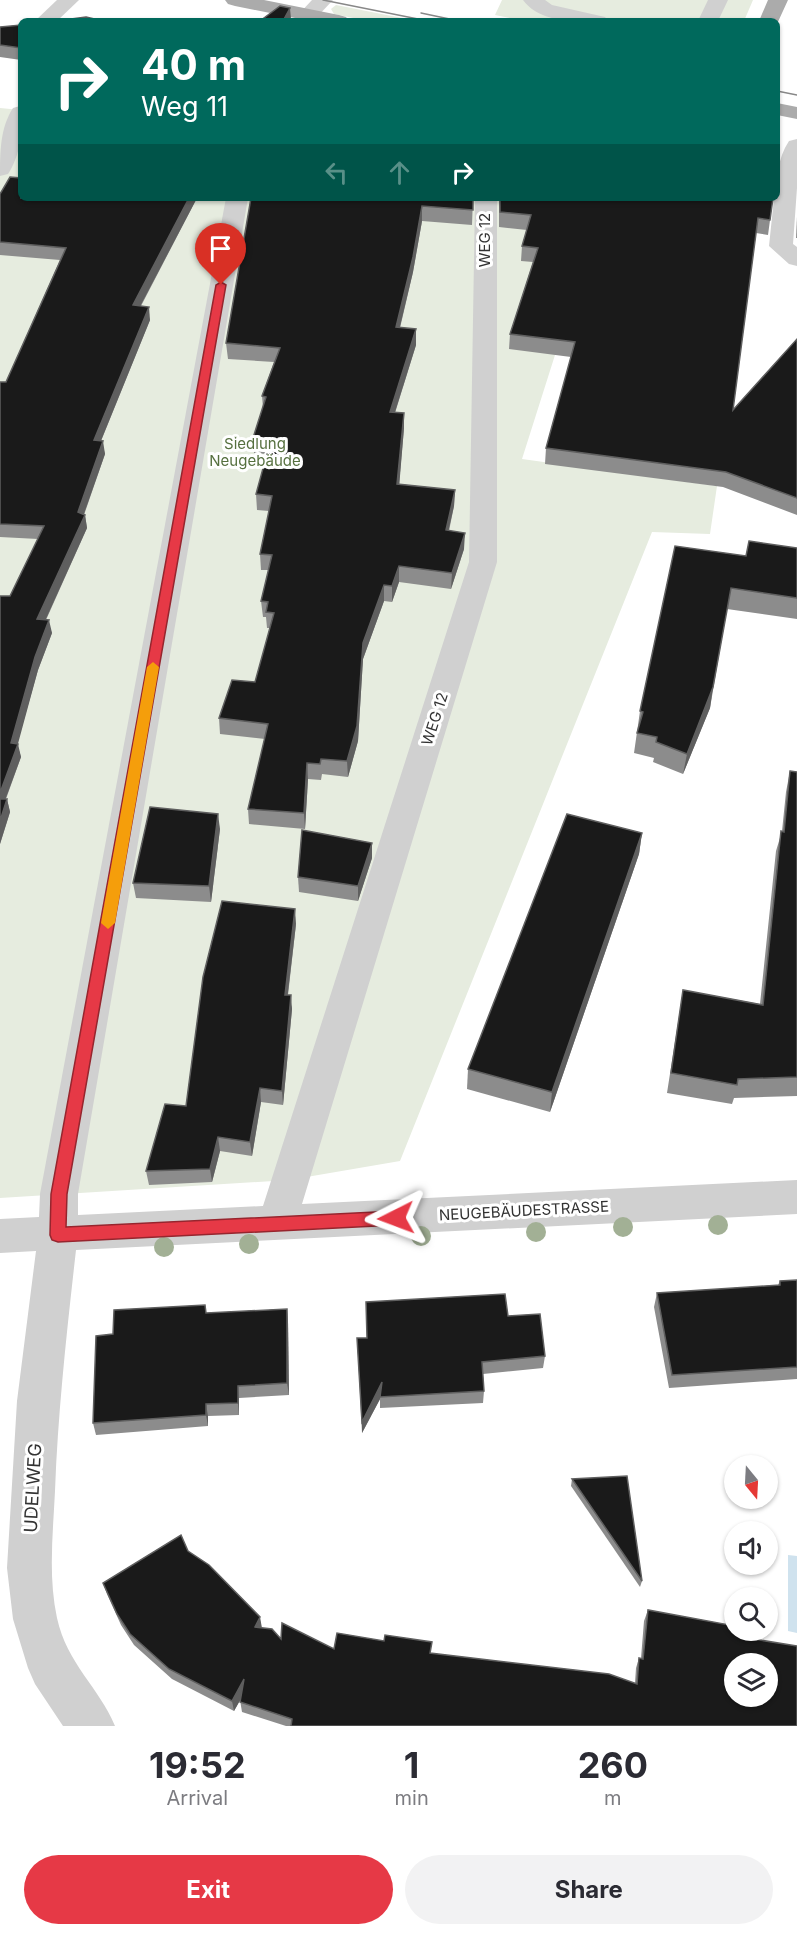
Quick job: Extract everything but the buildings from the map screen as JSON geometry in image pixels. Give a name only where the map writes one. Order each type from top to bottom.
[{"type":"main road","points":[[234,0],[324,18]]},
{"type":"main road","points":[[770,18],[777,0]]},
{"type":"main road","points":[[780,110],[797,113]]},
{"type":"street","points":[[48,18],[69,0]]},
{"type":"street","points":[[308,15],[323,0]]},
{"type":"street","points":[[533,0],[546,10],[584,18]]},
{"type":"street","points":[[709,18],[718,0]]},
{"type":"street","points":[[0,169],[14,112]]},
{"type":"street","points":[[797,146],[781,246],[797,259]]},
{"type":"street","name":"UDELWEG","points":[[92,1726],[51,1668],[35,1619],[29,1568],[38,1401],[58,1235],[59,1194],[236,201]]},
{"type":"street","name":"WEG 12","points":[[278,1224],[289,1180],[483,562],[486,201]]},
{"type":"street","name":"NEUGEBÄUDESTRASSE","points":[[0,1236],[58,1235],[797,1197]]},
{"type":"green space","points":[[502,0],[753,0],[745,18],[510,18],[495,15]]},
{"type":"green space","points":[[336,5],[402,18],[353,18],[334,14],[331,9]]},
{"type":"green space","name":"Siedlung Neugebäude","points":[[0,108],[18,110],[18,201],[599,201],[555,355],[522,459],[717,486],[710,534],[652,532],[400,1161],[289,1180],[0,1198]]},
{"type":"water","points":[[788,1555],[797,1556],[797,1633],[788,1631]]},
{"type":"tram line","points":[[323,0],[413,18]]},
{"type":"tram line","points":[[421,13],[445,18]]},
{"type":"tram line","points":[[780,92],[797,95]]},
{"type":"slow traffic","points":[[108,923],[153,667]]},
{"type":"route","points":[[221,285],[59,1194],[58,1235],[396,1218]]}]
